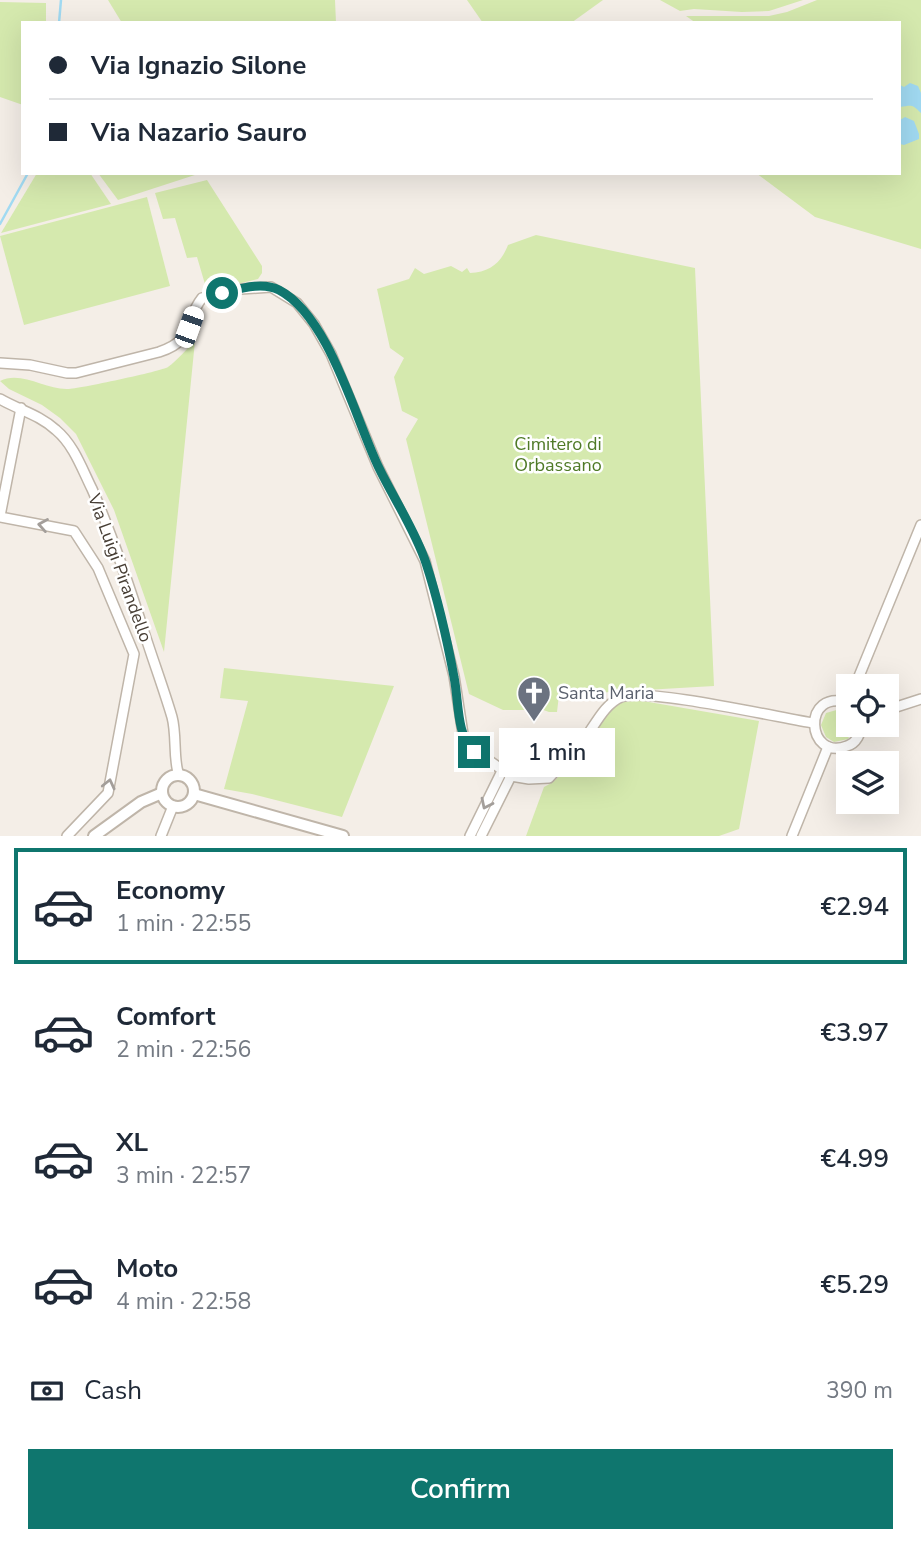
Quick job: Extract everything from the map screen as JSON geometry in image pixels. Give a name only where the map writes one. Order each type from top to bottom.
[{"type":"street","points":[[0,363],[76,373],[159,352],[171,348],[181,340],[202,298],[241,289],[271,287],[297,303],[314,324],[331,354],[378,467],[425,561],[454,676],[467,745],[506,774],[529,779],[549,778],[584,740],[603,712],[621,696],[646,695],[813,723]]},
{"type":"street","name":"Via Luigi Pirandello","points":[[0,400],[45,421],[69,443],[106,520],[171,716],[177,743],[176,768],[179,775]]},
{"type":"street","points":[[21,408],[0,517],[74,531],[99,568],[133,650],[108,793],[67,836]]},
{"type":"street","points":[[860,674],[921,526]]},
{"type":"street","points":[[899,705],[921,699]]},
{"type":"street","points":[[836,701],[825,703],[819,708],[813,723],[817,737],[828,747],[836,748],[851,745],[858,737]]},
{"type":"street","points":[[792,836],[828,747]]},
{"type":"street","points":[[470,836],[506,774]]},
{"type":"street","points":[[481,836],[506,774]]},
{"type":"street","points":[[179,775],[191,781],[194,788],[194,794],[187,804],[181,807],[167,802],[162,793],[165,782],[172,776],[179,775]]},
{"type":"street","points":[[94,836],[141,802],[162,793]]},
{"type":"street","points":[[194,794],[343,836]]},
{"type":"street","points":[[161,836],[173,806]]},
{"type":"green space","points":[[108,0],[335,0],[336,21],[121,21]]},
{"type":"green space","points":[[467,0],[603,0],[574,21],[482,21]]},
{"type":"green space","points":[[660,0],[803,0],[769,11],[742,12],[694,9],[680,11]]},
{"type":"green space","points":[[817,0],[921,0],[921,249],[815,217],[759,175],[901,175],[901,21],[693,21],[686,16],[769,16]]},
{"type":"green space","points":[[0,2],[46,3],[46,21],[21,21],[21,104],[0,97]]},
{"type":"green space","points":[[36,175],[91,175],[111,204],[1,233]]},
{"type":"green space","points":[[99,175],[195,175],[118,200]]},
{"type":"green space","points":[[207,180],[262,266],[258,279],[207,291],[197,257],[187,258],[175,218],[163,219],[155,193]]},
{"type":"green space","points":[[147,197],[170,286],[24,325],[0,236]]},
{"type":"green space","name":"Cimitero di Orbassano","points":[[536,235],[695,268],[714,686],[559,695],[557,712],[535,707],[532,714],[525,710],[503,710],[469,694],[406,439],[418,419],[402,411],[394,377],[404,358],[390,348],[377,289],[409,279],[415,268],[424,274],[451,266],[462,272],[467,268],[470,273],[483,271],[498,262],[508,245]]},
{"type":"green space","points":[[195,341],[164,652],[114,510],[76,434],[42,405],[9,389],[0,381],[8,378],[25,379],[68,389],[102,383],[168,367]]},
{"type":"green space","points":[[224,668],[394,686],[342,817],[224,789],[248,701],[220,698]]},
{"type":"green space","points":[[643,701],[759,721],[739,829],[719,836],[526,836],[544,787],[565,770],[602,720],[621,703]]},
{"type":"green space","points":[[836,710],[836,737],[849,737],[848,739],[834,742],[826,737],[821,725],[826,713]]},
{"type":"water","points":[[910,83],[918,86],[921,93],[921,113],[912,106],[901,107],[901,86],[904,87]]},
{"type":"water","points":[[905,117],[914,121],[919,139],[901,144],[901,119]]},
{"type":"waterway","points":[[59,21],[61,0]]},
{"type":"waterway","points":[[0,224],[27,175]]},
{"type":"place","name":"Santa Maria","points":[[534,723]]},
{"type":"route","points":[[222,293],[265,286],[282,292],[297,303],[314,324],[331,354],[378,467],[425,561],[454,676],[463,734],[467,745],[474,752]]}]
